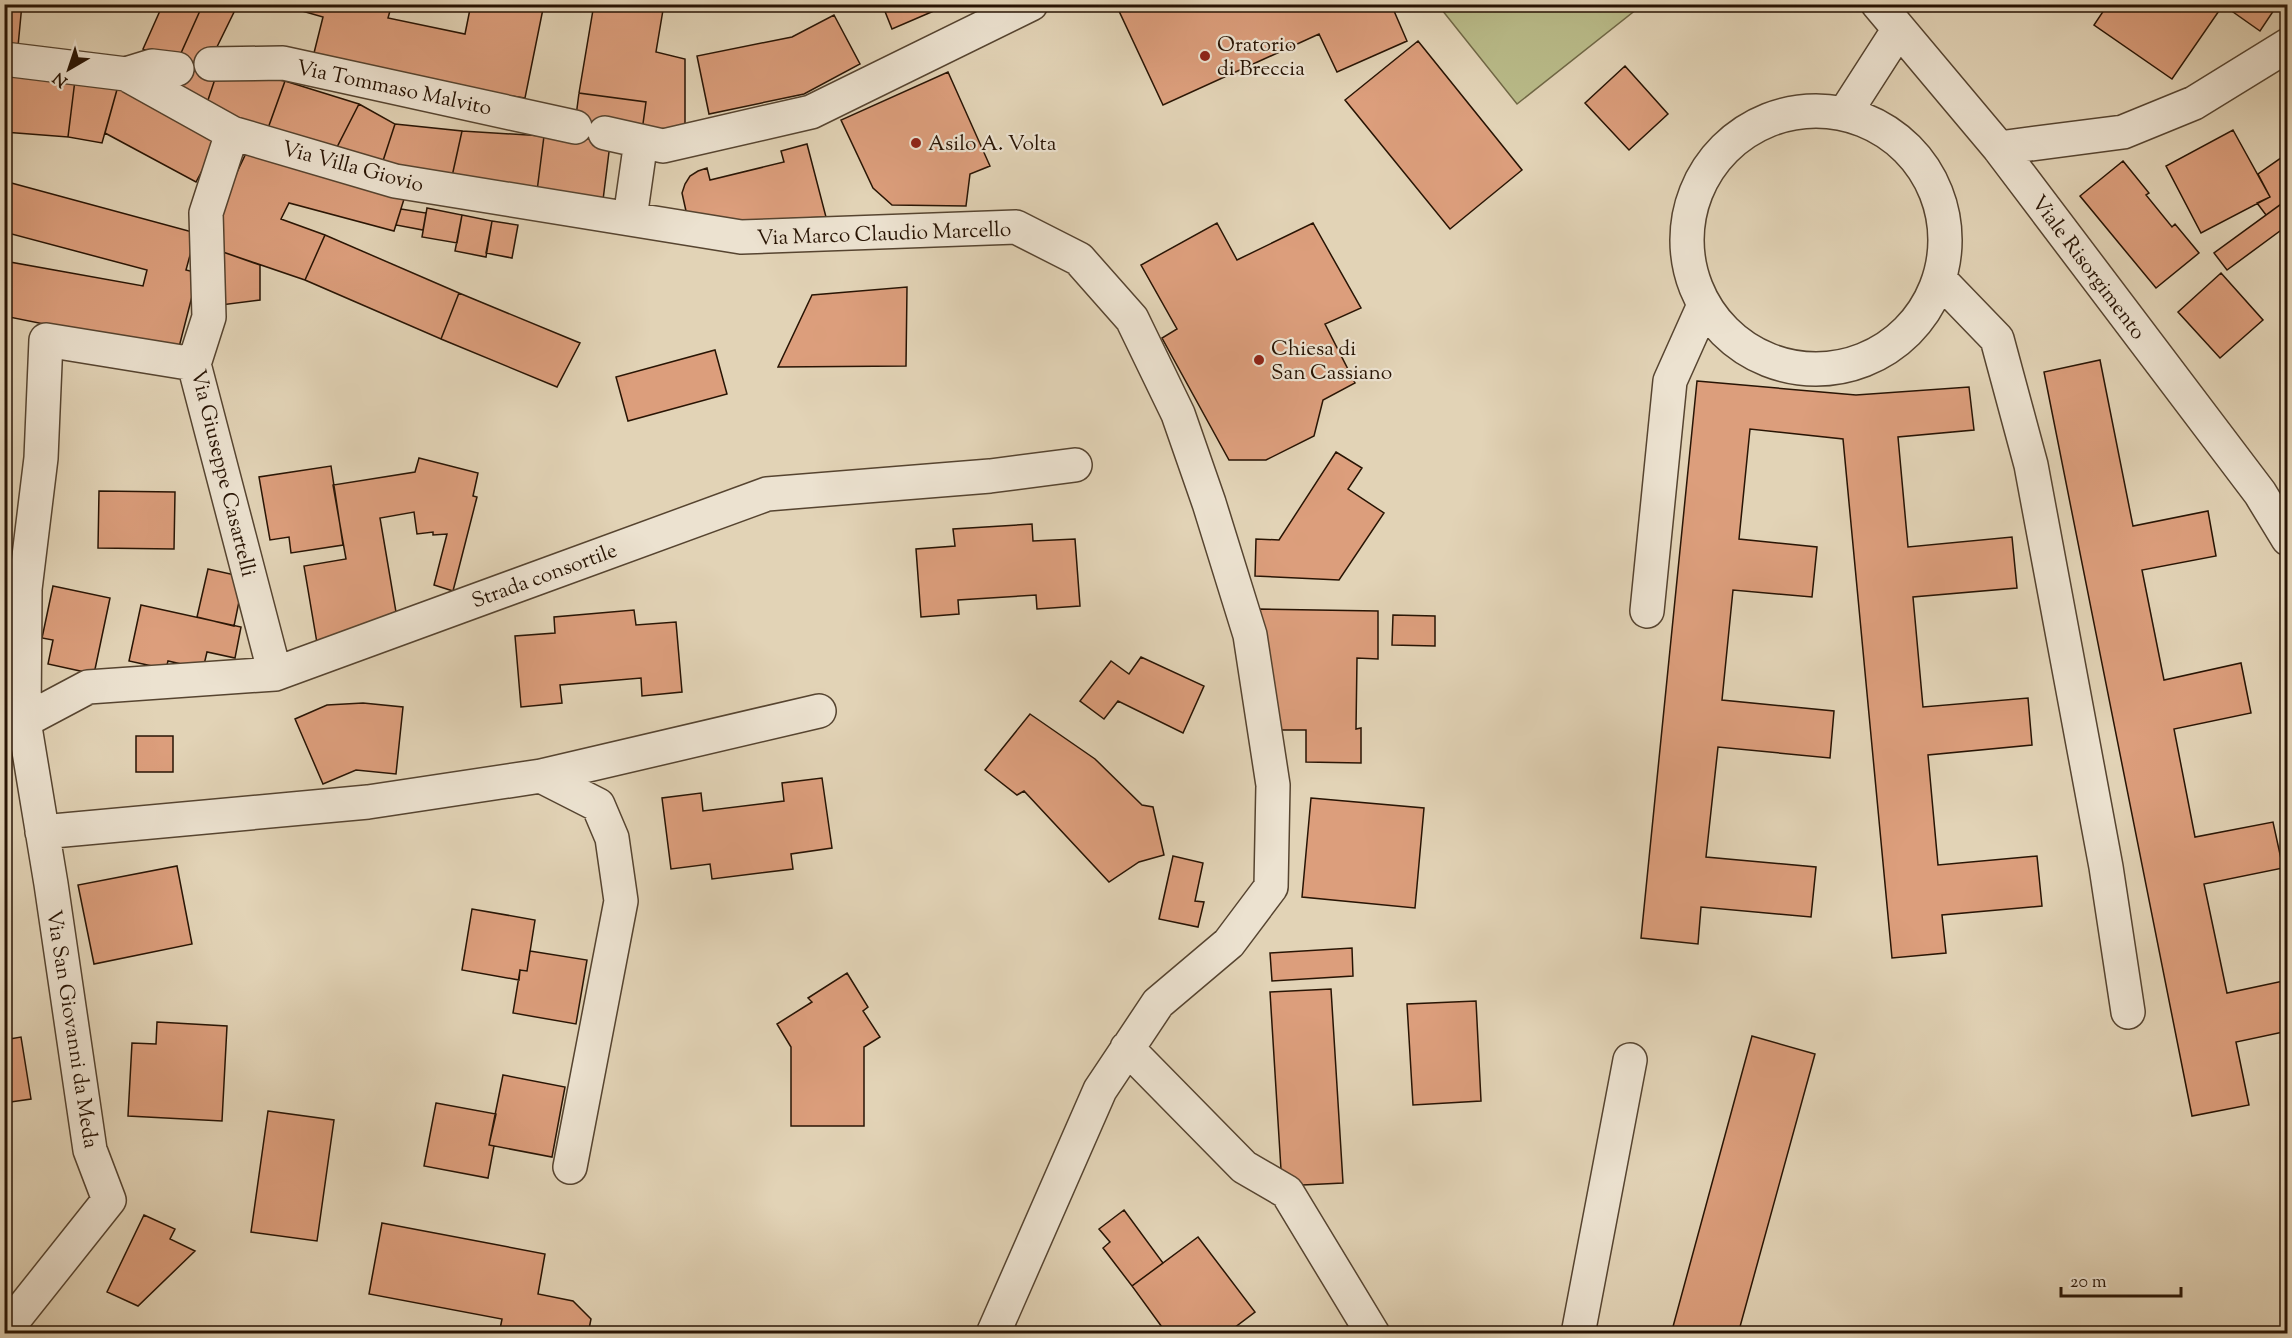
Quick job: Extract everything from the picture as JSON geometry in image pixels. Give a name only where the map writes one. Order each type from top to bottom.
[{"type":"street","name":"Via Tommaso Malvito","points":[[211,64],[283,63],[663,146],[811,112],[1031,4]]},
{"type":"street","name":"Viale Risorgimento","points":[[1878,4],[1999,148],[2260,493],[2288,538]]},
{"type":"street","points":[[1845,113],[1899,29]]},
{"type":"street","points":[[1999,148],[2123,132],[2194,103],[2288,45]]},
{"type":"street","name":"Via Villa Giovio","points":[[4,59],[126,74],[232,133],[395,181],[630,218]]},
{"type":"street","name":"Via Villa Giovio","points":[[126,74],[152,66],[177,69]]},
{"type":"street","points":[[1802,111],[1845,113],[1885,129],[1917,158],[1938,195],[1946,237],[1940,280],[1921,318],[1890,348],[1852,365],[1809,370],[1767,360],[1731,338],[1704,305],[1689,265],[1688,222],[1700,182],[1725,147],[1760,123],[1802,111]]},
{"type":"street","name":"Via Giuseppe Casartelli","points":[[232,133],[206,213],[209,317],[194,364],[275,674]]},
{"type":"street","points":[[630,218],[641,141]]},
{"type":"street","name":"Via Marco Claudio Marcello","points":[[630,218],[741,237],[1016,227],[1079,259],[1132,319],[1178,414],[1209,503],[1250,636],[1273,785],[1271,886],[1229,943],[1158,1003],[1100,1090],[993,1334]]},
{"type":"street","points":[[1940,280],[1997,339],[2031,465],[2106,867],[2128,1012]]},
{"type":"street","points":[[1647,611],[1670,381],[1704,305]]},
{"type":"street","name":"Via San Giovanni da Meda","points":[[4,1332],[110,1200],[90,1150],[42,832],[18,733],[26,590],[41,458],[46,340],[194,364]]},
{"type":"street","name":"Strada consortile","points":[[18,733],[88,687],[275,674],[767,494],[990,476],[1075,465]]},
{"type":"street","points":[[42,832],[368,802],[541,776],[819,711]]},
{"type":"street","points":[[541,776],[598,805],[612,838],[621,901],[570,1167]]},
{"type":"street","points":[[1127,1048],[1244,1167],[1287,1192],[1373,1334]]},
{"type":"street","points":[[1578,1334],[1630,1060]]},
{"type":"green space","points":[[1438,5],[1642,5],[1517,104]]},
{"type":"building","points":[[4,4],[22,4],[17,57],[4,56]]},
{"type":"building","points":[[163,4],[203,4],[177,62],[143,49]]},
{"type":"building","points":[[203,4],[238,4],[213,55],[218,70],[204,112],[169,95],[177,62]]},
{"type":"building","points":[[304,4],[392,4],[388,18],[465,34],[471,4],[544,4],[525,98],[419,83],[313,57],[323,17],[302,11]]},
{"type":"building","points":[[594,4],[664,4],[656,52],[685,59],[685,127],[642,131],[646,102],[579,93]]},
{"type":"building","points":[[882,4],[950,4],[892,29]]},
{"type":"building","name":"Oratorio di Breccia","points":[[1133,4],[1391,4],[1407,41],[1337,72],[1319,34],[1163,105],[1119,11]]},
{"type":"building","points":[[2108,4],[2278,4],[2260,31],[2223,5],[2172,79],[2094,25]]},
{"type":"building","points":[[834,15],[860,64],[804,94],[709,114],[697,56],[792,37]]},
{"type":"building","points":[[1418,41],[1522,170],[1450,229],[1345,100]]},
{"type":"building","points":[[1625,66],[1668,114],[1629,150],[1585,103]]},
{"type":"building","points":[[218,70],[285,81],[267,131],[204,112]]},
{"type":"building","points":[[4,71],[75,80],[68,137],[4,132]]},
{"type":"building","name":"Asilo A. Volta","points":[[948,72],[990,166],[970,174],[966,206],[892,205],[873,188],[841,120]]},
{"type":"building","points":[[75,80],[118,86],[102,143],[68,137]]},
{"type":"building","points":[[285,81],[359,104],[336,149],[267,131]]},
{"type":"building","points":[[118,86],[219,139],[196,182],[105,133]]},
{"type":"building","points":[[579,93],[646,102],[642,131],[610,144],[603,200],[537,191],[544,136],[573,139]]},
{"type":"building","points":[[359,104],[395,124],[381,167],[336,149]]},
{"type":"building","points":[[395,124],[462,131],[451,181],[381,167]]},
{"type":"building","points":[[2233,130],[2270,197],[2201,233],[2166,166]]},
{"type":"building","points":[[462,131],[544,136],[537,191],[451,181]]},
{"type":"building","points":[[807,144],[826,217],[720,222],[693,218],[686,211],[682,193],[690,176],[698,171],[707,168],[710,180],[784,162],[781,151]]},
{"type":"building","points":[[249,147],[405,196],[394,231],[289,203],[281,219],[325,235],[305,280],[220,251],[219,210]]},
{"type":"building","points":[[2288,153],[2288,199],[2266,215],[2257,203],[2270,197],[2258,174]]},
{"type":"building","points":[[2123,161],[2149,193],[2146,195],[2172,227],[2175,224],[2199,253],[2156,288],[2080,196]]},
{"type":"building","points":[[4,181],[196,233],[186,270],[198,273],[178,351],[4,316],[4,261],[143,286],[147,270],[4,232]]},
{"type":"building","points":[[2288,199],[2288,238],[2286,239],[2280,231],[2227,270],[2214,253]]},
{"type":"building","points":[[427,208],[462,215],[457,243],[422,237]]},
{"type":"building","points":[[401,209],[426,213],[423,230],[396,225]]},
{"type":"building","points":[[462,215],[492,221],[486,257],[455,251]]},
{"type":"building","points":[[492,221],[518,225],[512,258],[486,253]]},
{"type":"building","name":"Chiesa di San Cassiano","points":[[1217,223],[1237,260],[1313,223],[1361,308],[1325,324],[1355,383],[1323,400],[1314,436],[1266,460],[1229,460],[1162,338],[1177,329],[1141,265]]},
{"type":"building","points":[[325,235],[459,293],[441,339],[305,280]]},
{"type":"building","points":[[220,251],[260,265],[260,300],[221,305]]},
{"type":"building","points":[[2221,273],[2263,320],[2220,358],[2178,312]]},
{"type":"building","points":[[907,287],[906,366],[778,367],[812,295]]},
{"type":"building","points":[[459,293],[580,343],[557,387],[441,339]]},
{"type":"building","points":[[715,350],[727,394],[628,421],[616,377]]},
{"type":"building","points":[[2100,360],[2133,526],[2208,511],[2216,556],[2142,570],[2164,680],[2241,663],[2251,713],[2174,729],[2195,837],[2273,822],[2283,868],[2204,884],[2227,993],[2288,980],[2288,1031],[2236,1042],[2249,1105],[2192,1116],[2044,372]]},
{"type":"building","points":[[1697,381],[1856,395],[1969,387],[1974,430],[1898,437],[1908,547],[2012,537],[2017,588],[1913,597],[1923,707],[2028,698],[2032,745],[1928,755],[1938,865],[2037,856],[2042,906],[1942,915],[1946,953],[1892,958],[1843,439],[1750,429],[1739,539],[1817,547],[1812,597],[1733,590],[1722,700],[1834,711],[1830,758],[1718,747],[1706,857],[1816,867],[1811,917],[1701,907],[1698,944],[1641,938]]},
{"type":"building","points":[[1336,452],[1362,468],[1348,489],[1384,513],[1339,580],[1255,576],[1256,539],[1279,540]]},
{"type":"building","points":[[419,458],[478,473],[473,496],[477,497],[453,591],[434,585],[447,534],[433,535],[433,532],[417,534],[414,512],[380,518],[396,612],[317,643],[304,566],[346,559],[333,485],[415,472]]},
{"type":"building","points":[[331,466],[343,545],[291,553],[289,537],[270,540],[259,477]]},
{"type":"building","points":[[99,491],[175,492],[174,549],[98,548]]},
{"type":"building","points":[[1032,524],[1033,541],[1075,539],[1080,606],[1037,609],[1036,595],[958,600],[959,614],[921,617],[916,549],[955,546],[953,529]]},
{"type":"building","points":[[208,569],[244,577],[234,626],[197,617]]},
{"type":"building","points":[[53,586],[110,598],[94,674],[48,664],[53,640],[42,638]]},
{"type":"building","points":[[141,605],[241,627],[235,658],[207,652],[203,669],[168,661],[166,669],[129,661]]},
{"type":"building","points":[[1259,609],[1378,611],[1378,659],[1357,658],[1356,729],[1361,728],[1361,763],[1306,762],[1306,730],[1276,730]]},
{"type":"building","points":[[634,610],[636,625],[676,622],[682,692],[642,696],[641,678],[560,685],[562,703],[521,707],[515,636],[555,633],[554,617]]},
{"type":"building","points":[[1393,615],[1435,616],[1435,646],[1392,645]]},
{"type":"building","points":[[1141,657],[1204,686],[1183,733],[1118,701],[1104,719],[1080,701],[1111,661],[1129,674]]},
{"type":"building","points":[[363,703],[403,707],[396,774],[356,770],[323,784],[295,719],[327,705]]},
{"type":"building","points":[[1030,714],[1095,759],[1142,805],[1153,807],[1164,855],[1139,862],[1109,882],[1024,791],[1017,795],[985,770]]},
{"type":"building","points":[[136,736],[173,736],[173,772],[136,772]]},
{"type":"building","points":[[822,778],[832,848],[791,854],[793,869],[712,879],[710,864],[671,869],[662,798],[701,793],[703,811],[784,801],[782,783]]},
{"type":"building","points":[[4,792],[8,845],[4,845]]},
{"type":"building","points":[[1311,798],[1424,808],[1415,908],[1302,897]]},
{"type":"building","points":[[1173,856],[1203,863],[1195,901],[1204,902],[1198,927],[1159,919]]},
{"type":"building","points":[[177,866],[192,944],[94,964],[78,885]]},
{"type":"building","points":[[472,909],[535,920],[527,971],[520,970],[519,980],[462,970]]},
{"type":"building","points":[[1352,948],[1353,976],[1272,981],[1270,953]]},
{"type":"building","points":[[530,951],[587,960],[576,1024],[513,1013],[520,970],[527,971]]},
{"type":"building","points":[[847,973],[868,1007],[863,1011],[880,1037],[864,1047],[864,1126],[791,1126],[791,1047],[777,1024],[812,1002],[808,998]]},
{"type":"building","points":[[1331,989],[1343,1183],[1282,1186],[1270,992]]},
{"type":"building","points":[[1476,1001],[1481,1101],[1413,1105],[1407,1004]]},
{"type":"building","points":[[157,1022],[227,1026],[222,1121],[128,1116],[132,1043],[156,1044]]},
{"type":"building","points":[[1752,1036],[1815,1054],[1738,1334],[1671,1334]]},
{"type":"building","points":[[21,1037],[31,1099],[4,1103],[4,1040]]},
{"type":"building","points":[[503,1075],[565,1087],[552,1157],[489,1145]]},
{"type":"building","points":[[436,1103],[496,1114],[489,1145],[494,1146],[488,1178],[424,1166]]},
{"type":"building","points":[[268,1111],[334,1120],[317,1241],[251,1232]]},
{"type":"building","points":[[1124,1210],[1163,1263],[1132,1286],[1103,1248],[1110,1242],[1099,1229]]},
{"type":"building","points":[[144,1215],[175,1229],[170,1239],[195,1251],[138,1306],[107,1292]]},
{"type":"building","points":[[382,1223],[545,1254],[538,1294],[573,1301],[591,1319],[588,1334],[499,1334],[502,1319],[369,1294]]},
{"type":"building","points":[[1198,1237],[1255,1312],[1226,1334],[1167,1334],[1132,1286]]},
{"type":"place","name":"Oratorio di Breccia","points":[[1205,56]]},
{"type":"place","name":"Asilo A. Volta","points":[[916,143]]},
{"type":"place","name":"Chiesa di San Cassiano","points":[[1259,360]]}]
